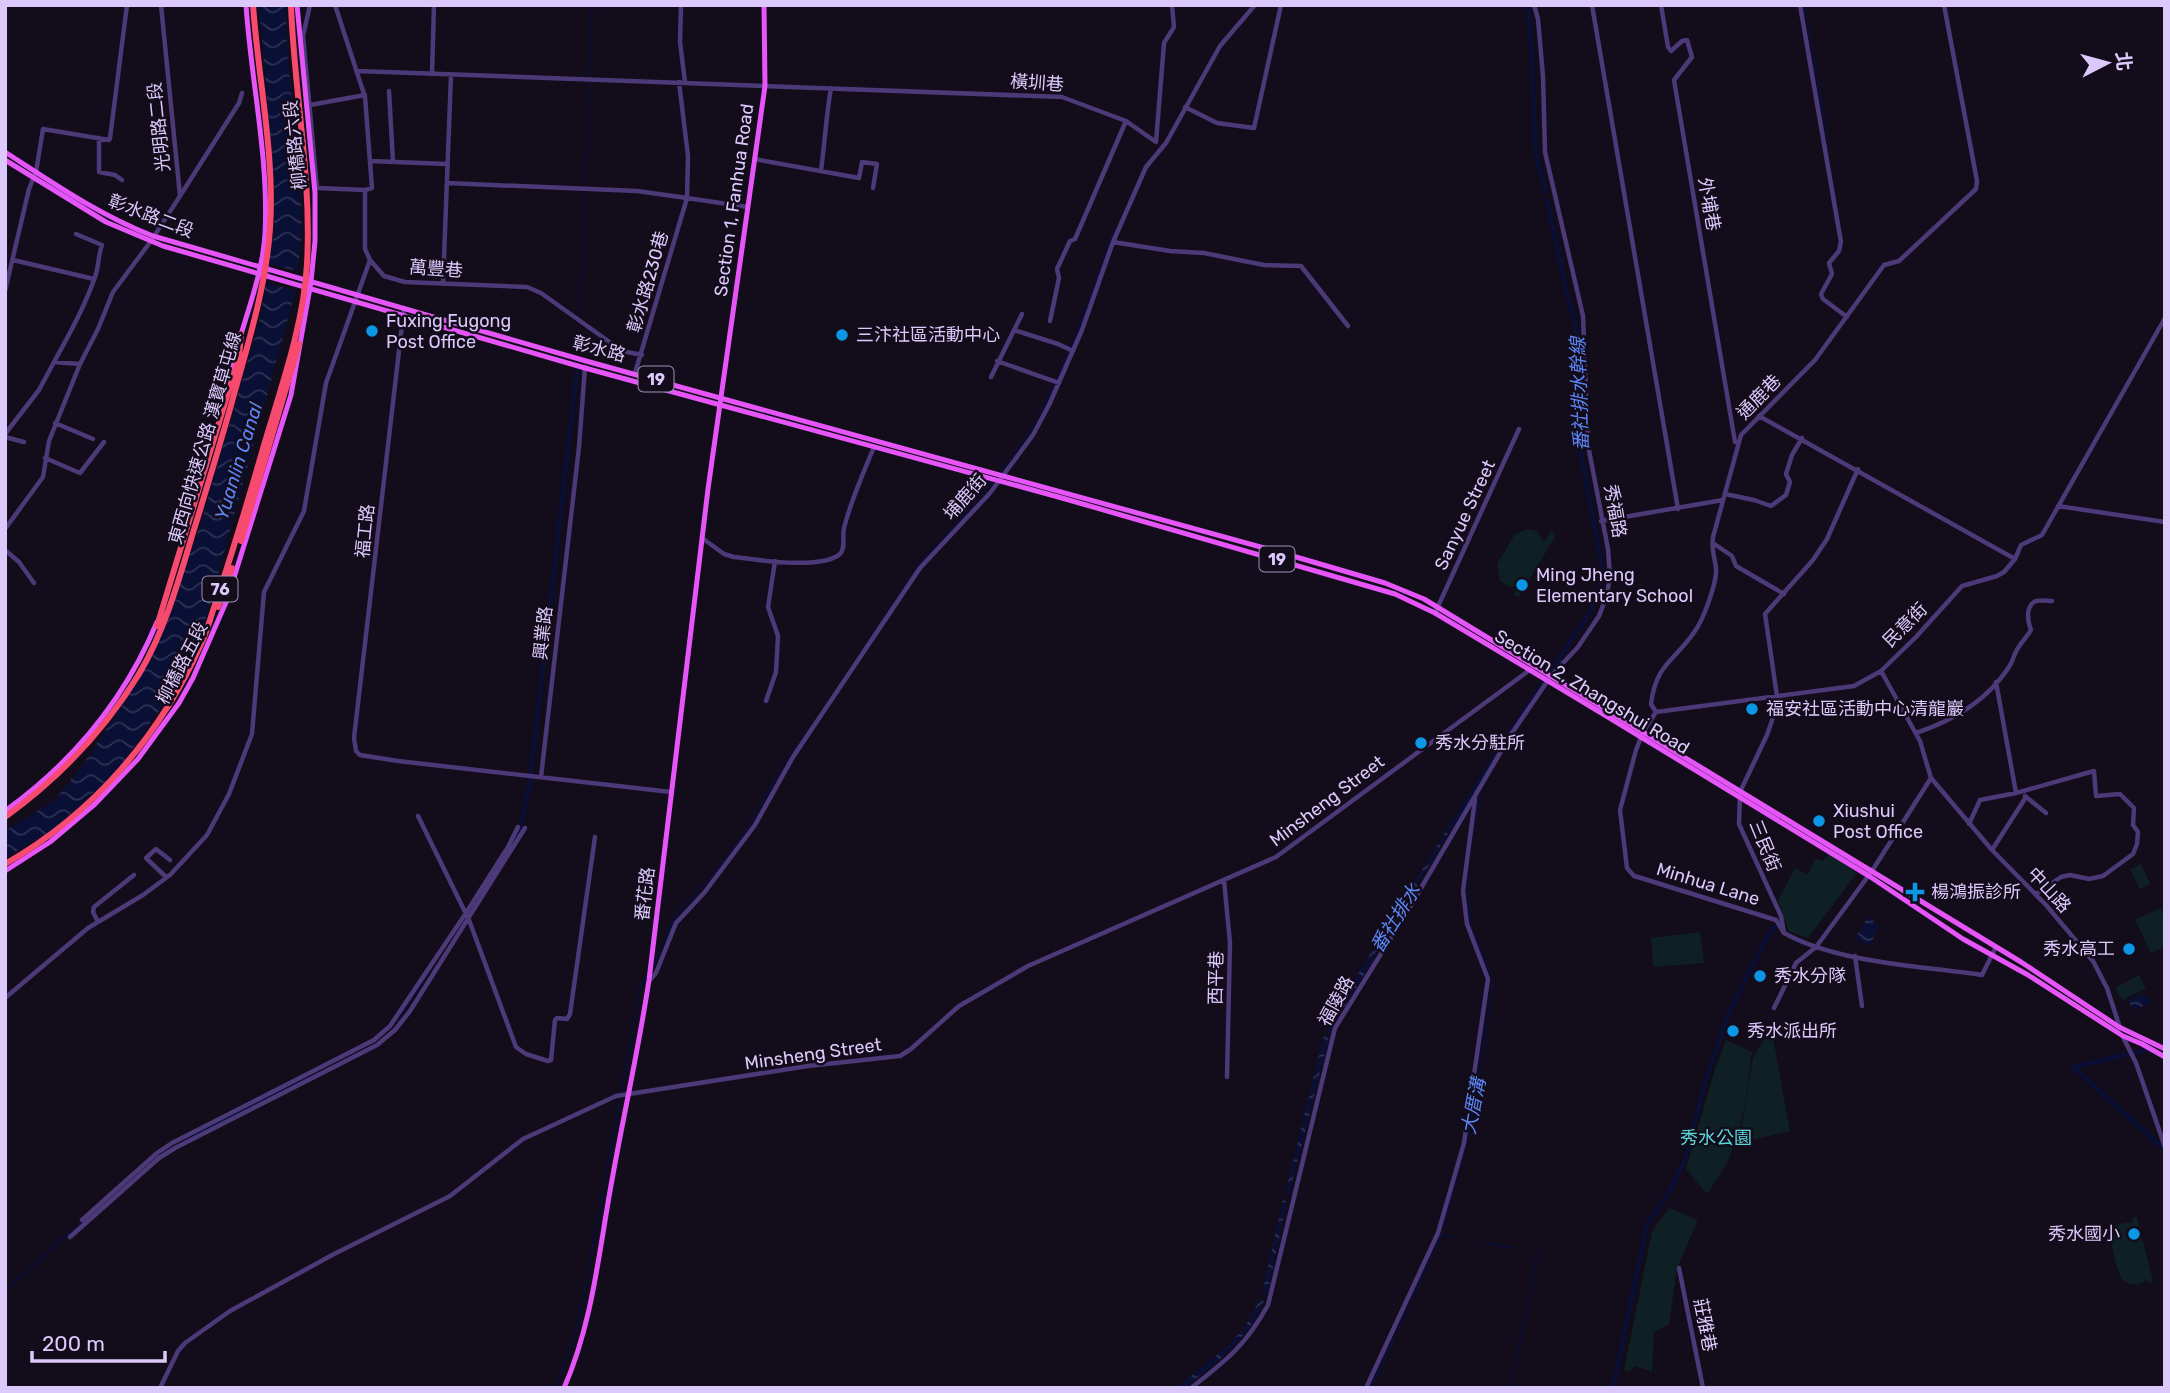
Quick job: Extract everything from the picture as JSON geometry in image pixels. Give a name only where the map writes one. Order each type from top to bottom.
[{"type":"highway","name":"東西向快速公路 漢寶草屯線","points":[[5,817],[41,790],[87,746],[139,674],[158,637],[179,580],[222,436],[262,286],[270,228],[271,194],[253,5]]},
{"type":"highway","name":"76","points":[[5,864],[56,831],[92,800],[128,763],[184,678],[203,641],[233,552],[284,375],[303,297],[308,243],[306,170],[291,5]]},
{"type":"highway","points":[[139,674],[168,596],[239,357],[241,334]]},
{"type":"highway","points":[[211,617],[218,609],[227,585],[299,344]]},
{"type":"main road","name":"柳橋路六段","points":[[246,5],[262,150],[265,235],[259,270]]},
{"type":"main road","name":"柳橋路六段","points":[[297,5],[315,193],[315,241],[311,282]]},
{"type":"main road","name":"Section 1, Fanhua Road","points":[[720,397],[765,86],[764,5]]},
{"type":"main road","name":"彰水路二段","points":[[5,152],[34,175]]},
{"type":"main road","name":"彰水路二段","points":[[5,160],[152,238],[259,270]]},
{"type":"main road","name":"19","points":[[259,270],[311,282]]},
{"type":"main road","points":[[5,811],[82,743],[120,693],[145,651],[165,600],[259,270]]},
{"type":"main road","name":"19","points":[[267,272],[310,290]]},
{"type":"main road","name":"柳橋路五段","points":[[5,871],[50,842],[117,782],[161,729],[193,678],[216,630],[240,562],[291,395],[311,282]]},
{"type":"main road","name":"彰水路","points":[[311,282],[356,298],[635,373],[1000,478]]},
{"type":"main road","name":"彰水路","points":[[310,290],[356,298]]},
{"type":"main road","name":"彰水路","points":[[403,311],[585,368],[874,447],[1000,478]]},
{"type":"main road","name":"番花路","points":[[564,1388],[579,1352],[588,1316],[639,1047],[720,397]]},
{"type":"main road","name":"Section 2, Zhangshui Road","points":[[1000,478],[1279,555],[1437,610],[1996,947],[2123,1037]]},
{"type":"main road","name":"Section 2, Zhangshui Road","points":[[1871,873],[1963,939],[2030,972],[2119,1027]]},
{"type":"main road","name":"19","points":[[2119,1027],[2165,1049]]},
{"type":"main road","name":"19","points":[[2123,1037],[2164,1057]]},
{"type":"street","points":[[5,291],[43,129],[109,140],[110,138],[127,5]]},
{"type":"street","name":"光明路二段","points":[[5,529],[43,477],[45,458],[55,424],[113,292],[180,196],[161,5]]},
{"type":"street","points":[[310,5],[303,36],[317,188],[365,190],[372,188],[365,95],[335,5]]},
{"type":"street","points":[[432,74],[434,5]]},
{"type":"street","points":[[681,5],[680,42],[688,156],[687,198]]},
{"type":"street","name":"橫圳巷","points":[[682,82],[1063,97],[1126,121],[1156,142],[1164,43],[1174,27],[1172,5]]},
{"type":"street","name":"埔鹿街","points":[[649,980],[656,973],[676,923],[704,893],[755,825],[793,757],[920,568],[990,493],[1033,435],[1073,351],[1094,300],[1113,242],[1146,167],[1166,143],[1220,46],[1255,5]]},
{"type":"street","points":[[1185,107],[1217,123],[1254,128],[1281,5]]},
{"type":"street","name":"秀福路","points":[[1534,5],[1538,19],[1545,152],[1583,316],[1588,445],[1608,550],[1610,576],[1607,595],[1599,616],[1578,647],[1549,679]]},
{"type":"street","points":[[1592,5],[1678,509]]},
{"type":"street","name":"外埔巷","points":[[1661,5],[1668,47],[1671,51],[1687,40],[1692,57],[1674,80],[1735,442],[1739,442]]},
{"type":"street","points":[[1800,5],[1841,242],[1839,251],[1829,263],[1832,274],[1821,294],[1823,299],[1847,317]]},
{"type":"street","name":"通鹿巷","points":[[1656,712],[1651,704],[1656,680],[1664,666],[1696,630],[1714,582],[1716,570],[1712,554],[1713,542],[1741,435],[1815,360],[1884,265],[1899,261],[1976,189],[1944,5]]},
{"type":"street","points":[[358,71],[682,82]]},
{"type":"street","points":[[443,284],[452,75]]},
{"type":"street","points":[[821,170],[831,88]]},
{"type":"street","points":[[389,92],[393,162]]},
{"type":"street","points":[[180,196],[239,103],[242,93]]},
{"type":"street","points":[[310,105],[365,95]]},
{"type":"street","points":[[1050,321],[1059,278],[1057,269],[1070,241],[1076,239],[1126,121]]},
{"type":"street","points":[[99,138],[99,172],[115,175],[122,180]]},
{"type":"street","points":[[754,159],[859,178],[862,162],[877,164],[873,188]]},
{"type":"street","points":[[369,161],[447,164]]},
{"type":"street","points":[[447,183],[637,191],[748,207]]},
{"type":"street","points":[[5,998],[88,928],[143,895],[190,856],[207,835],[229,794],[251,740],[264,592],[304,511],[326,383],[370,260],[365,239],[365,190]]},
{"type":"street","name":"彰水路230巷","points":[[635,373],[687,198]]},
{"type":"street","points":[[24,442],[5,436],[38,390],[54,362],[94,279],[102,244],[76,234]]},
{"type":"street","points":[[1113,242],[1204,253],[1265,265],[1301,266],[1349,327]]},
{"type":"street","points":[[13,260],[94,279]]},
{"type":"street","name":"萬豐巷","points":[[370,260],[384,276],[405,282],[527,287],[541,293],[622,351],[642,355]]},
{"type":"street","name":"福工路","points":[[403,311],[354,738],[356,751],[360,755],[541,777]]},
{"type":"street","points":[[991,377],[1022,314]]},
{"type":"street","name":"民意街","points":[[1656,712],[1854,686],[1881,671],[1962,586],[2004,572],[2015,559],[2021,545],[2042,535],[2165,318]]},
{"type":"street","points":[[1014,330],[1073,351]]},
{"type":"street","name":"興業路","points":[[541,777],[579,447],[586,361]]},
{"type":"street","points":[[997,361],[1059,383]]},
{"type":"street","points":[[54,362],[80,364]]},
{"type":"street","points":[[1759,416],[2015,559]]},
{"type":"street","points":[[55,424],[93,439]]},
{"type":"street","name":"Sanyue Street","points":[[1437,610],[1519,429]]},
{"type":"street","points":[[1601,522],[1678,509],[1724,497],[1754,500],[1771,506],[1786,495],[1790,482],[1786,474],[1792,454],[1802,438]]},
{"type":"street","points":[[45,458],[80,473],[104,442]]},
{"type":"street","points":[[702,538],[724,554],[775,561],[815,564],[841,553],[844,528],[855,491],[874,447]]},
{"type":"street","points":[[1740,795],[1775,716],[1777,696],[1765,614],[1813,560],[1826,539],[1858,469]]},
{"type":"street","points":[[2057,506],[2165,522]]},
{"type":"street","points":[[1713,542],[1732,556],[1736,566],[1784,594]]},
{"type":"street","points":[[5,550],[19,562],[34,583]]},
{"type":"street","points":[[766,701],[776,672],[778,636],[768,610],[775,561]]},
{"type":"street","points":[[1916,733],[1959,716],[1996,681],[2008,669],[2016,650],[2031,630],[2027,617],[2033,603],[2037,600],[2052,601]]},
{"type":"street","name":"Minsheng Street","points":[[160,1388],[178,1351],[185,1343],[239,1305],[450,1196],[523,1139],[616,1096],[808,1066],[900,1056],[960,1006],[1028,966],[1276,857],[1532,669]]},
{"type":"street","name":"中山路","points":[[1881,671],[1916,733],[1931,778],[1992,850],[2036,894],[2092,961],[2107,988],[2165,1147]]},
{"type":"street","name":"福陵路","points":[[1191,1388],[1245,1342],[1268,1305],[1332,1035],[1510,736],[1549,679]]},
{"type":"street","points":[[1996,681],[2018,793]]},
{"type":"street","points":[[1642,735],[1656,712]]},
{"type":"street","name":"Minhua Lane","points":[[1642,735],[1620,810],[1628,868],[1634,876],[1776,920],[1784,933]]},
{"type":"street","points":[[1969,824],[1980,800],[2018,793],[2094,771],[2096,796],[2120,794],[2134,808],[2133,825],[2138,832],[2133,854],[2104,876],[2090,879],[2070,875],[2061,877],[2036,894]]},
{"type":"street","points":[[541,777],[671,792]]},
{"type":"street","points":[[1774,1008],[1796,963],[1816,947],[1871,873],[1931,778]]},
{"type":"street","points":[[1366,1388],[1438,1233],[1464,1143],[1488,979],[1467,924],[1463,891],[1476,793]]},
{"type":"street","points":[[2018,793],[2046,813]]},
{"type":"street","name":"三民街","points":[[1740,795],[1739,824],[1781,916],[1784,933]]},
{"type":"street","points":[[1992,850],[2026,797]]},
{"type":"street","points":[[418,816],[467,916],[516,1047],[526,1054],[551,1060],[555,1020],[569,1018],[570,1014],[595,836]]},
{"type":"street","points":[[70,1237],[159,1158],[174,1148],[377,1045],[391,1034],[410,1011],[518,827]]},
{"type":"street","points":[[82,1220],[157,1153],[172,1143],[374,1040],[397,1019],[525,828]]},
{"type":"street","points":[[166,877],[146,859],[156,849],[170,860]]},
{"type":"street","points":[[98,922],[93,912],[94,907],[134,875]]},
{"type":"street","name":"西平巷","points":[[1224,880],[1230,943],[1227,1077]]},
{"type":"street","points":[[1784,933],[1820,950],[1982,975],[1996,947]]},
{"type":"street","points":[[1854,956],[1862,1006]]},
{"type":"street","points":[[1323,1032],[1332,1035]]},
{"type":"street","name":"莊雅巷","points":[[1679,1268],[1703,1388]]},
{"type":"green space","points":[[1527,529],[1537,531],[1544,542],[1551,531],[1556,535],[1519,597],[1514,595],[1518,586],[1510,587],[1500,581],[1497,564],[1515,534]]},
{"type":"green space","points":[[1829,854],[1857,873],[1808,938],[1789,932],[1778,900],[1795,868],[1808,875],[1815,859],[1823,861]]},
{"type":"green space","points":[[2141,864],[2150,884],[2140,889],[2130,869]]},
{"type":"green space","points":[[2160,908],[2165,918],[2165,947],[2151,953],[2135,920]]},
{"type":"green space","points":[[1700,932],[1704,963],[1653,967],[1651,938]]},
{"type":"green space","points":[[2139,975],[2146,988],[2122,1000],[2115,988]]},
{"type":"green space","points":[[1771,1027],[1790,1131],[1739,1143],[1753,1058]]},
{"type":"green space","name":"秀水公園","points":[[1726,1040],[1752,1052],[1739,1131],[1725,1166],[1707,1194],[1686,1169]]},
{"type":"green space","points":[[1669,1208],[1698,1220],[1677,1268],[1669,1324],[1654,1332],[1652,1372],[1636,1366],[1629,1371],[1624,1370],[1652,1232]]},
{"type":"green space","points":[[2137,1217],[2153,1282],[2148,1283],[2147,1280],[2134,1285],[2121,1278],[2112,1242],[2116,1227],[2123,1223],[2133,1223],[2132,1218]]},
{"type":"water","name":"Yuanlin Canal","points":[[259,5],[286,5],[287,49],[301,188],[302,233],[294,297],[203,629],[165,702],[118,770],[54,829],[5,858],[5,831],[55,800],[84,763],[136,684],[164,627],[199,529],[260,319],[274,232],[274,182]]},
{"type":"water","name":"番社排水","points":[[1452,821],[1453,825],[1330,1032],[1326,1031],[1344,997]]},
{"type":"water","points":[[1868,917],[1880,926],[1869,946],[1855,938]]},
{"type":"water","points":[[2142,995],[2148,997],[2150,1003],[2133,1010],[2128,1000]]},
{"type":"water","points":[[1324,1035],[1329,1037],[1289,1195],[1285,1194]]},
{"type":"water","points":[[1283,1200],[1287,1201],[1267,1295],[1262,1293]]},
{"type":"water","points":[[1260,1299],[1264,1301],[1257,1315],[1240,1339],[1184,1388],[1176,1388],[1229,1345],[1246,1325]]},
{"type":"pier","points":[[272,265],[301,272],[298,291],[267,283]]},
{"type":"waterway","points":[[589,76],[592,5]]},
{"type":"waterway","name":"番社排水幹線","points":[[1525,5],[1529,13],[1536,153],[1545,192]]},
{"type":"waterway","points":[[1805,5],[1829,145]]},
{"type":"waterway","points":[[585,184],[589,83]]},
{"type":"waterway","points":[[580,316],[585,192]]},
{"type":"waterway","name":"番社排水幹線","points":[[1511,731],[1592,609],[1602,580],[1601,561],[1577,432],[1576,325],[1547,200]]},
{"type":"waterway","points":[[999,473],[1019,448],[1067,358],[1113,232]]},
{"type":"waterway","points":[[514,839],[520,830],[530,781],[577,370]]},
{"type":"waterway","points":[[861,652],[918,565],[993,480]]},
{"type":"waterway","points":[[652,969],[676,914],[715,873],[749,826],[777,775],[817,718]]},
{"type":"waterway","name":"大厝溝","points":[[1452,826],[1506,738]]},
{"type":"waterway","name":"大厝溝","points":[[1470,853],[1480,794]]},
{"type":"waterway","name":"大厝溝","points":[[1468,872],[1471,928],[1492,975]]},
{"type":"waterway","points":[[1613,1388],[1647,1225],[1668,1194],[1684,1162],[1707,1076],[1729,1013],[1767,937],[1777,924]]},
{"type":"waterway","points":[[394,1028],[432,967]]},
{"type":"waterway","points":[[556,1388],[578,1325],[641,984],[647,977]]},
{"type":"waterway","name":"大厝溝","points":[[1443,1230],[1473,1116],[1494,980]]},
{"type":"waterway","points":[[2151,1049],[2073,1067],[2165,1150]]},
{"type":"waterway","points":[[185,1140],[311,1075]]},
{"type":"waterway","points":[[157,1155],[171,1148]]},
{"type":"waterway","points":[[5,1291],[82,1221]]},
{"type":"waterway","points":[[1441,1234],[1453,1237]]},
{"type":"waterway","name":"大厝溝","points":[[1412,1300],[1442,1234]]},
{"type":"waterway","points":[[1486,1243],[1512,1248]]},
{"type":"waterway","points":[[1510,1388],[1537,1253]]},
{"type":"waterway","name":"大厝溝","points":[[1371,1388],[1409,1306]]},
{"type":"place","name":"Fuxing Fugong Post Office","points":[[372,331]]},
{"type":"place","name":"三汴社區活動中心","points":[[842,335]]},
{"type":"place","name":"Ming Jheng Elementary School","points":[[1522,585]]},
{"type":"place","name":"福安社區活動中心清龍巖","points":[[1752,709]]},
{"type":"place","name":"秀水分駐所","points":[[1421,743]]},
{"type":"place","name":"Xiushui Post Office","points":[[1819,821]]},
{"type":"place","name":"楊鴻振診所","points":[[1915,892]]},
{"type":"place","name":"秀水高工","points":[[2129,949]]},
{"type":"place","name":"秀水分隊","points":[[1760,976]]},
{"type":"place","name":"秀水派出所","points":[[1733,1031]]},
{"type":"place","name":"秀水國小","points":[[2134,1234]]}]
